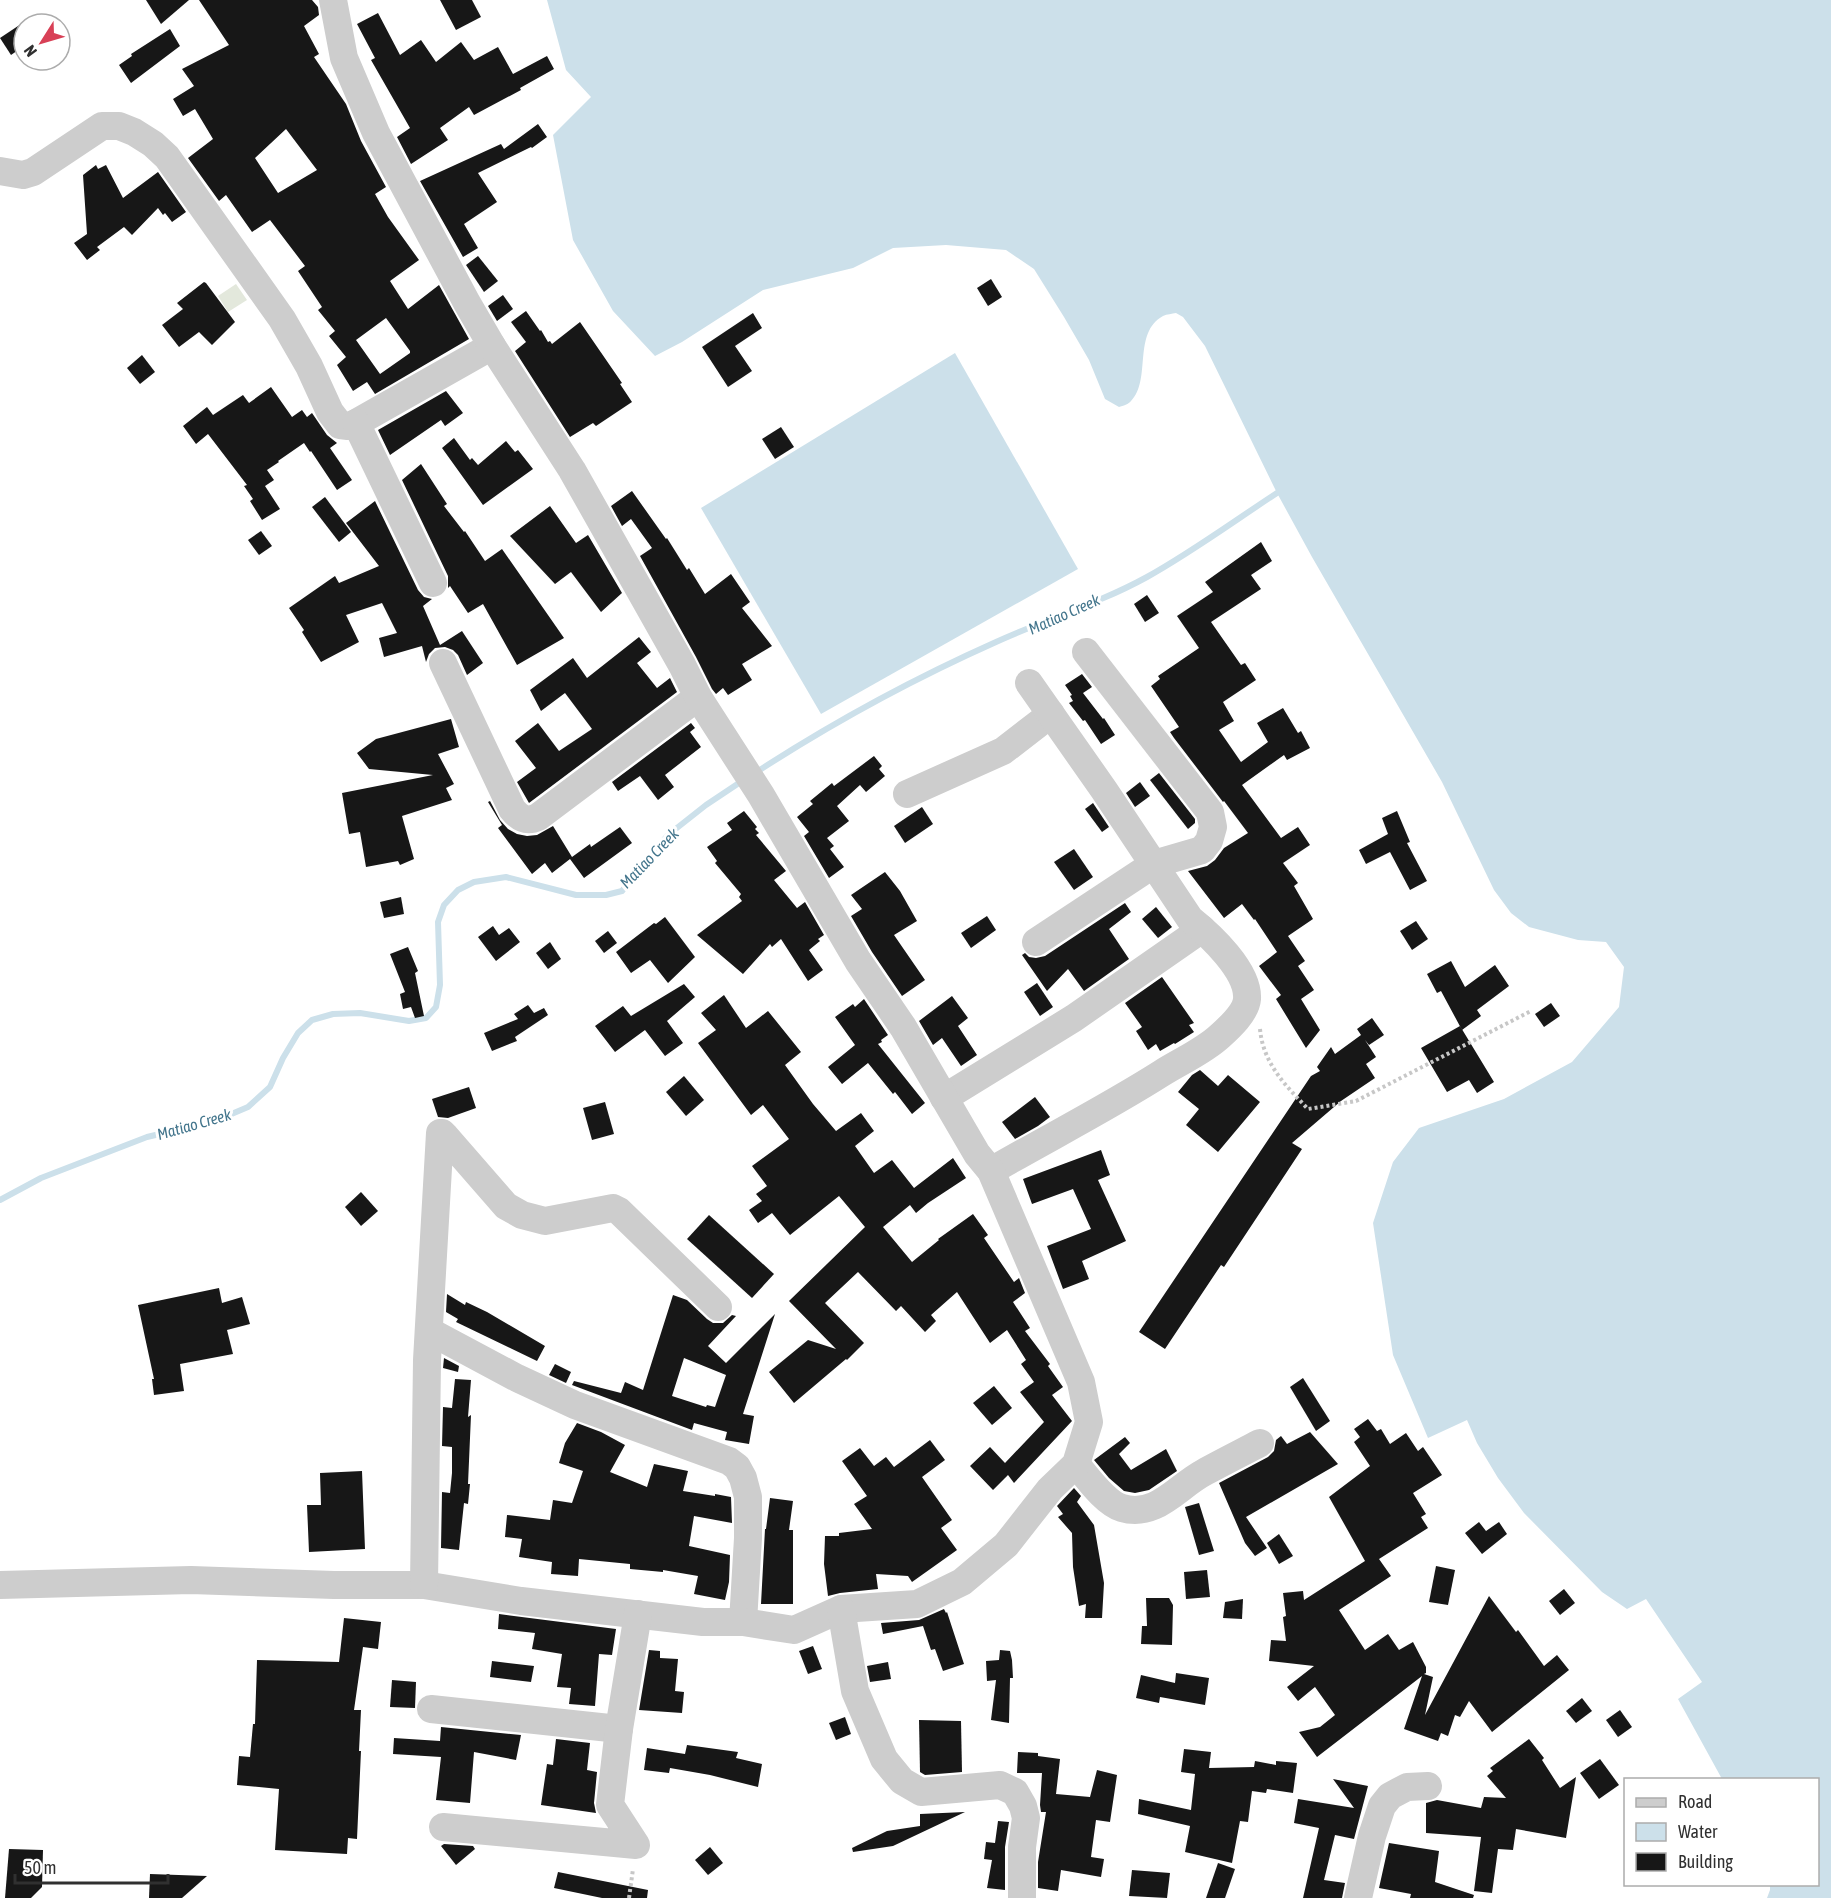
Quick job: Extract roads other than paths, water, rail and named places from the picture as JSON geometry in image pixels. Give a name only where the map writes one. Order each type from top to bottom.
[{"type":"street","points":[[0,1585],[190,1580],[334,1585],[424,1585],[521,1601],[703,1623],[742,1622],[794,1630],[841,1609],[917,1604],[962,1582],[1006,1545],[1050,1489],[1076,1464],[1089,1422],[1081,1382],[991,1171],[976,1154],[903,1027],[858,961],[761,795],[698,697],[572,470],[467,303],[376,133],[344,58],[333,0]]},
{"type":"street","points":[[0,171],[23,175],[33,172],[102,126],[119,126],[153,144],[166,157],[282,319],[309,366],[330,412],[340,425],[348,426],[356,423],[492,346]]},
{"type":"street","points":[[356,423],[433,583]]},
{"type":"street","points":[[1036,942],[1154,864],[1202,850],[1209,841],[1213,827],[1210,812],[1086,652]]},
{"type":"street","points":[[443,663],[513,809],[524,820],[538,817],[698,697]]},
{"type":"street","points":[[991,1171],[1136,1089],[1219,1037],[1236,1019],[1247,1002],[1246,987],[1230,961],[1190,919],[1029,683]]},
{"type":"street","points":[[907,795],[1003,751],[1051,714]]},
{"type":"street","points":[[944,1098],[1074,1018],[1202,929]]},
{"type":"street","points":[[424,1585],[429,1331],[441,1133],[506,1206],[522,1215],[545,1221],[613,1208],[619,1211],[718,1307]]},
{"type":"street","points":[[429,1331],[575,1405],[729,1461],[737,1467],[744,1478],[748,1497],[748,1538],[742,1622]]},
{"type":"street","points":[[1076,1464],[1111,1502],[1120,1508],[1138,1511],[1168,1500],[1200,1475],[1260,1443]]},
{"type":"street","points":[[841,1609],[855,1691],[884,1759],[902,1781],[921,1791],[1000,1785],[1015,1792],[1023,1806],[1026,1818],[1022,1847],[1026,1898]]},
{"type":"street","points":[[443,1827],[636,1845],[610,1805],[638,1614]]},
{"type":"street","points":[[431,1709],[620,1729]]},
{"type":"street","points":[[1358,1898],[1372,1836],[1382,1806],[1390,1796],[1407,1787],[1428,1786]]},
{"type":"water","points":[[547,0],[1831,0],[1831,1898],[1767,1898],[1770,1886],[1819,1886],[1819,1778],[1721,1778],[1678,1699],[1702,1682],[1646,1599],[1627,1609],[1602,1592],[1524,1513],[1498,1478],[1477,1443],[1467,1420],[1428,1438],[1393,1355],[1373,1223],[1393,1162],[1419,1128],[1504,1099],[1572,1062],[1619,1007],[1624,967],[1606,942],[1578,940],[1529,927],[1511,913],[1494,890],[1442,782],[1277,493],[1205,346],[1183,317],[1176,313],[1163,316],[1148,334],[1137,392],[1130,402],[1119,407],[1105,399],[1089,360],[1034,269],[1006,250],[946,245],[893,248],[853,268],[763,290],[682,342],[655,356],[613,311],[573,240],[553,135],[591,97],[566,70]]},
{"type":"water","points":[[955,353],[1078,569],[821,714],[701,508]]},
{"type":"waterway","name":"Matiao Creek","points":[[755,773],[843,719],[934,671],[1147,577],[1197,547],[1277,493]]},
{"type":"waterway","name":"Matiao Creek","points":[[0,1200],[41,1178],[147,1137],[215,1121],[248,1107],[270,1087],[283,1058],[298,1033],[312,1020],[333,1014],[360,1013],[409,1021],[426,1018],[436,1007],[440,985],[438,922],[444,905],[458,890],[474,882],[506,877],[576,895],[606,895],[622,891],[668,835],[706,805],[742,781]]}]
